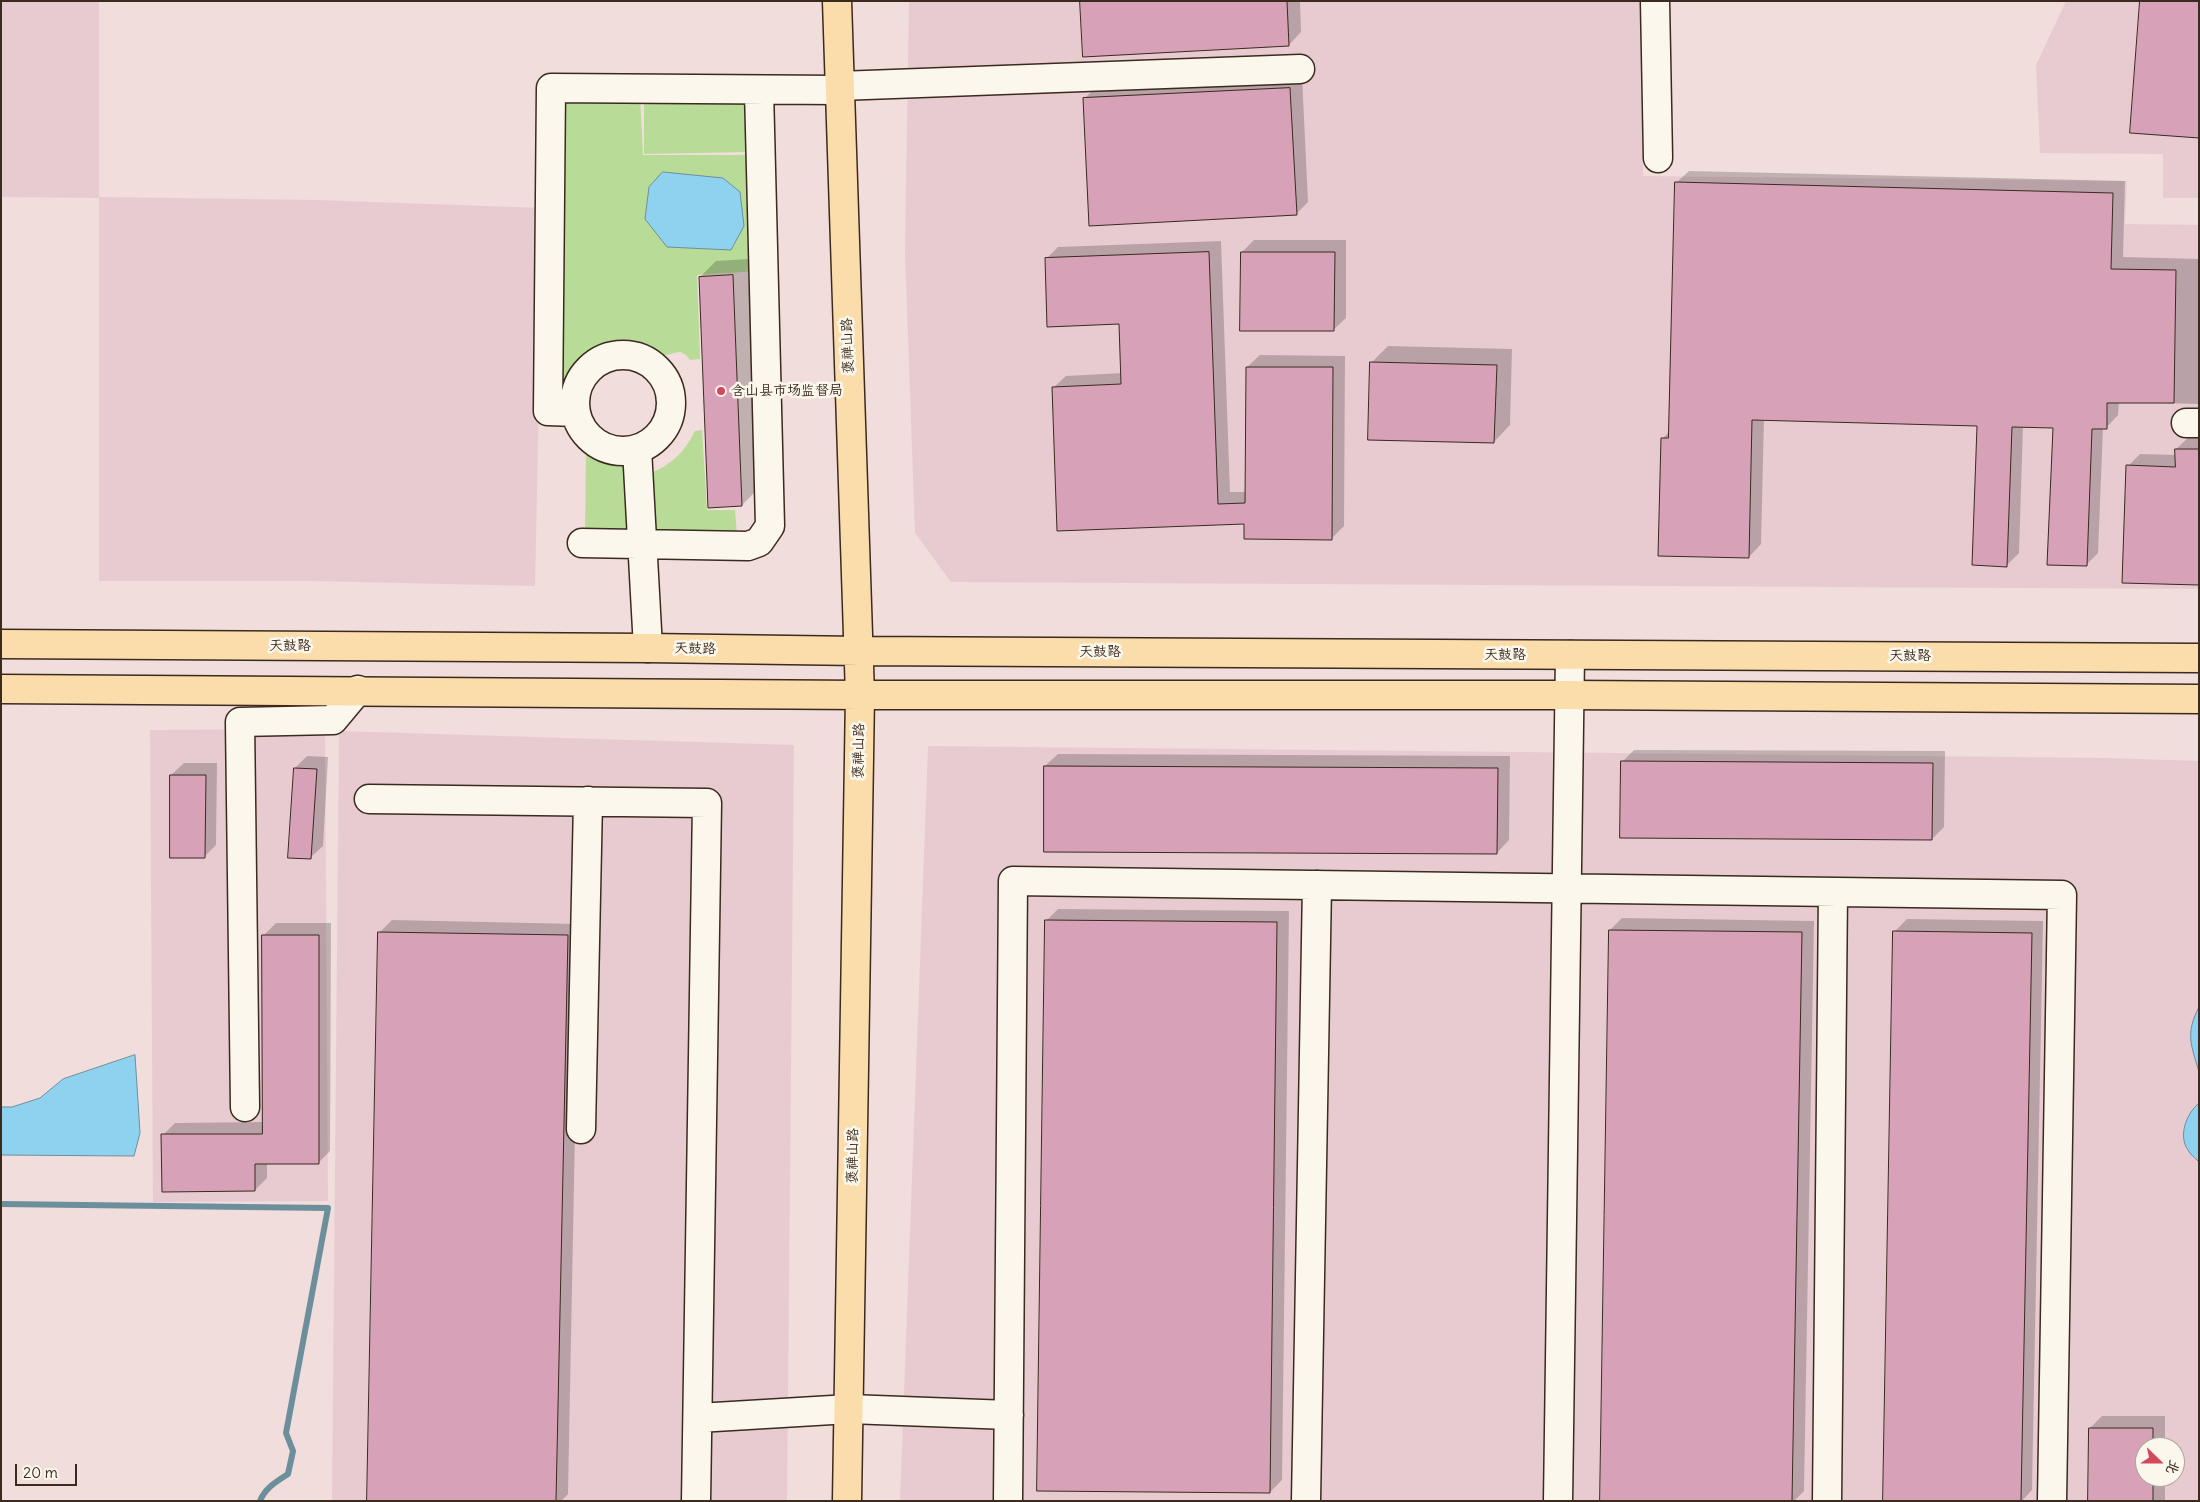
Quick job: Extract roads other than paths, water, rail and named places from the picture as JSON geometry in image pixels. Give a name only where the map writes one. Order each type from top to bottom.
[{"type":"main road","name":"褒禅山路","points":[[837,1],[860,695],[847,1501]]},
{"type":"main road","name":"天鼓路","points":[[1,644],[859,651],[2199,658]]},
{"type":"main road","points":[[1,689],[860,695],[1569,695],[2199,699]]},
{"type":"street","points":[[1655,1],[1658,158]]},
{"type":"street","points":[[576,412],[548,411],[551,88],[759,90],[839,88],[1300,69]]},
{"type":"street","points":[[582,544],[748,546],[758,542],[770,526],[759,90]]},
{"type":"street","points":[[617,355],[632,356],[647,361],[658,371],[667,384],[670,399],[669,415],[663,430],[651,442],[637,449],[621,451],[605,448],[592,440],[581,427],[576,412],[575,396],[580,381],[589,369],[602,360],[617,355]]},
{"type":"street","points":[[637,449],[648,648]]},
{"type":"street","points":[[1558,1501],[1570,655]]},
{"type":"street","points":[[245,1107],[240,722],[333,720],[358,690]]},
{"type":"street","points":[[369,798],[707,802],[696,1501]]},
{"type":"street","points":[[581,1129],[588,801]]},
{"type":"street","points":[[1008,1501],[1013,881],[2062,895],[2052,1501]]},
{"type":"street","points":[[1306,1501],[1317,885]]},
{"type":"street","points":[[1827,1501],[1833,892]]},
{"type":"street","points":[[698,1418],[849,1409],[1009,1415]]},
{"type":"water","points":[[663,172],[723,178],[740,192],[744,226],[731,250],[667,247],[645,219],[649,187]]},
{"type":"water","points":[[2199,1007],[2199,1072],[2192,1046],[2191,1032]]},
{"type":"water","points":[[135,1055],[140,1133],[134,1156],[1,1155],[1,1107],[12,1107],[40,1098],[63,1079]]},
{"type":"water","points":[[2199,1103],[2199,1162],[2190,1153],[2185,1144],[2184,1132],[2190,1113]]},
{"type":"waterway","points":[[1,1204],[328,1208],[286,1433],[293,1451],[288,1474],[268,1489],[260,1501]]},
{"type":"place","name":"含山县市场监督局","points":[[721,391]]}]
